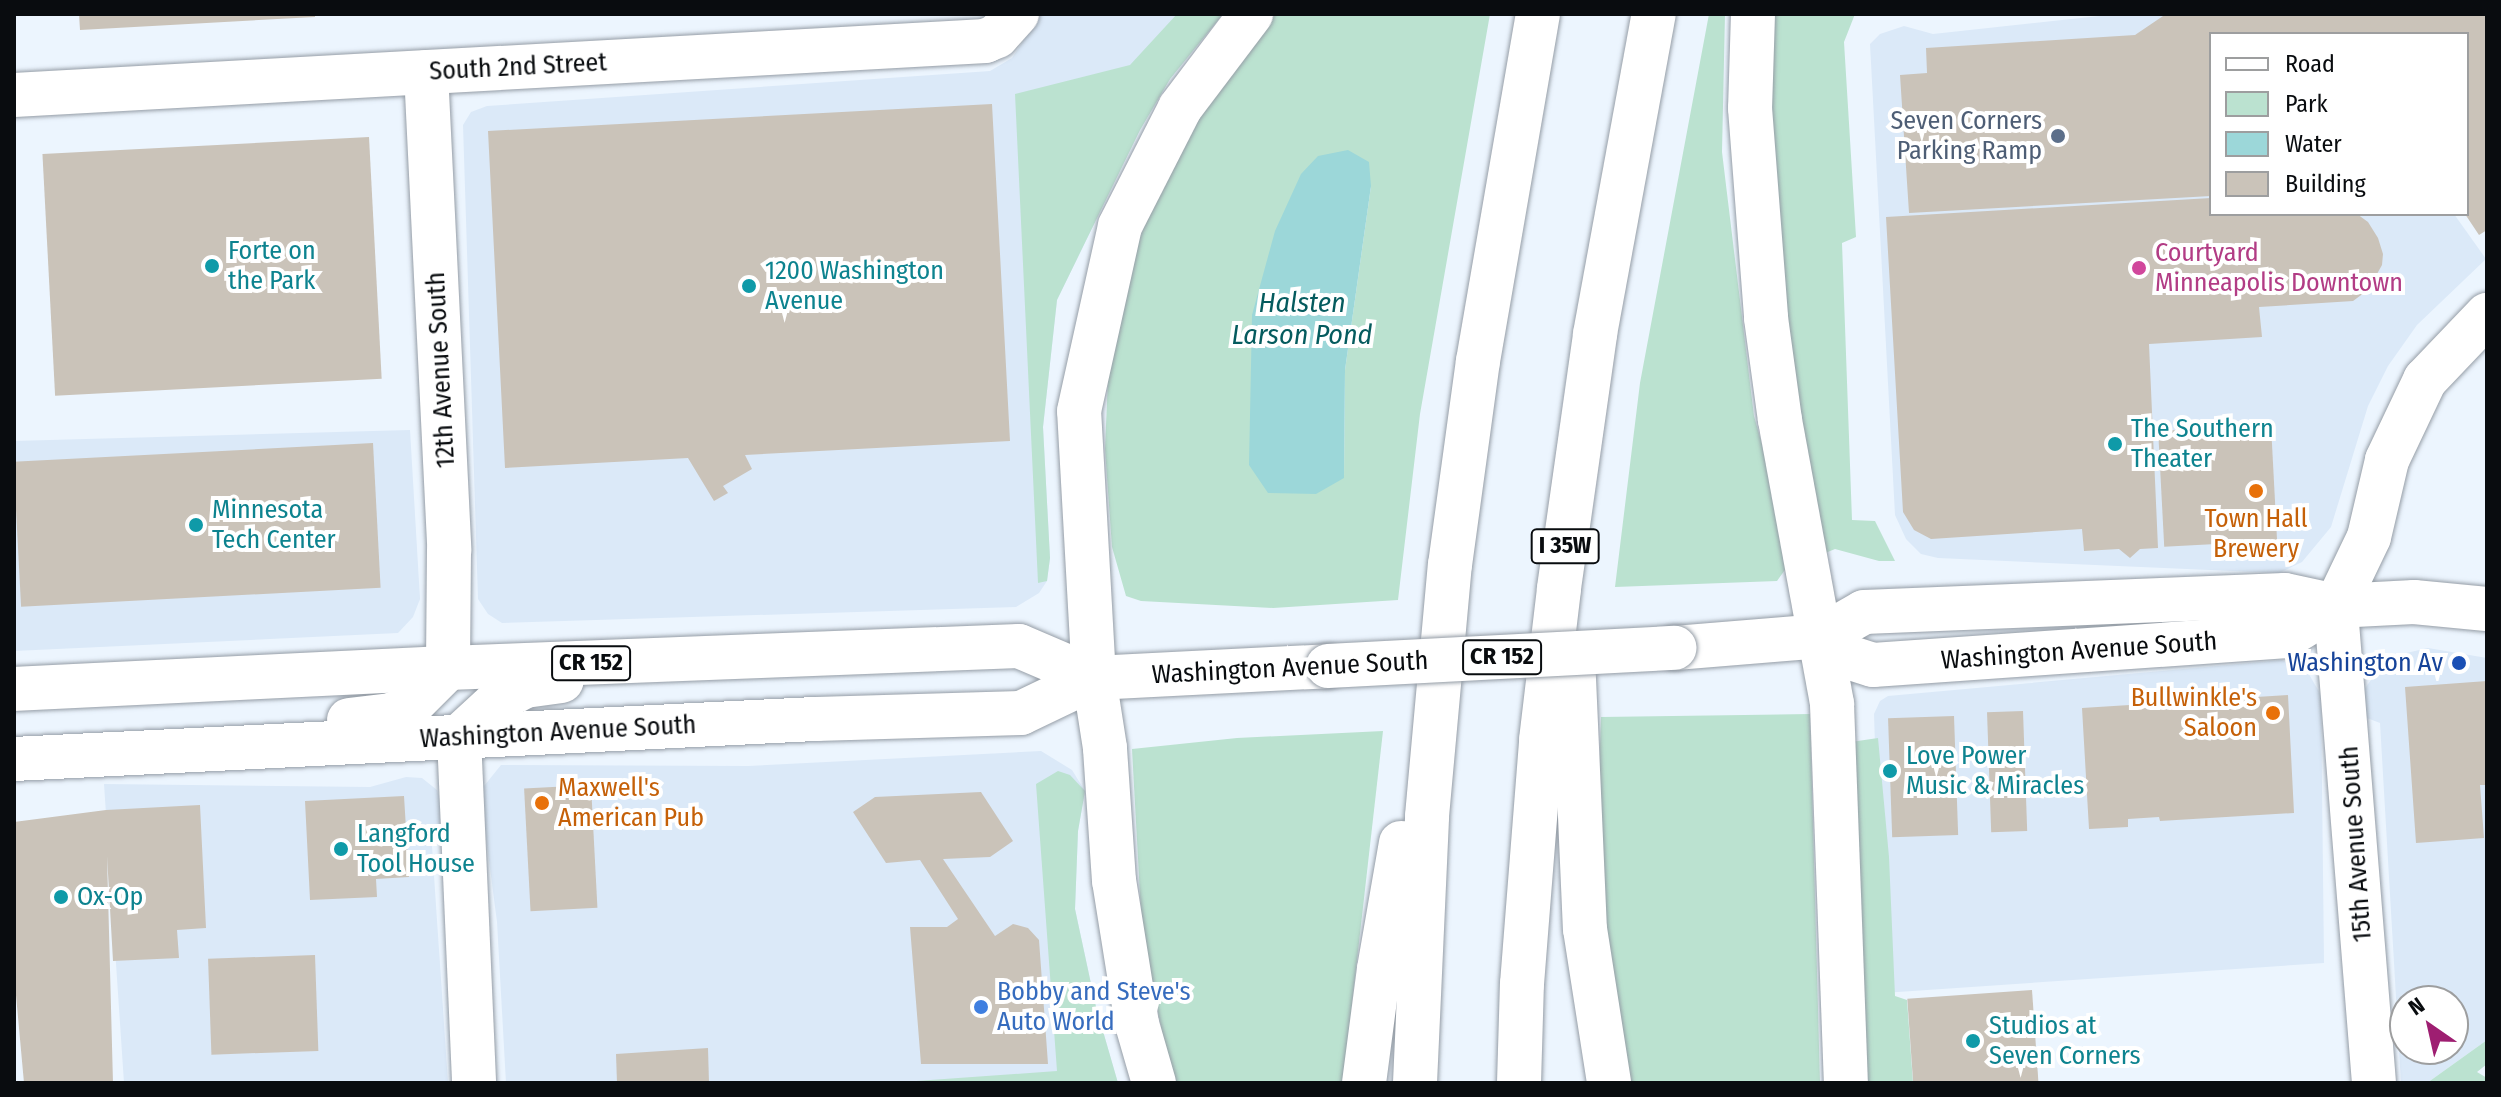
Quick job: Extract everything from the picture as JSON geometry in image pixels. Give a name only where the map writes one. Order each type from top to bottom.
[{"type":"main road","points":[[1154,1083],[1137,1024],[1121,940],[1105,748],[1094,678],[1078,433],[1084,376],[1120,226],[1157,146],[1201,77],[1251,14]]},
{"type":"main road","points":[[1364,1083],[1379,969],[1450,565],[1478,361],[1538,14]]},
{"type":"main road","name":"I 35W","points":[[1519,1083],[1522,984],[1541,740],[1576,461],[1595,334],[1654,14]]},
{"type":"main road","points":[[1753,14],[1750,108],[1766,318],[1780,420],[1822,636],[1832,704],[1846,1083]]},
{"type":"main road","name":"South 2nd Street","points":[[14,95],[985,41],[997,36],[1016,17]]},
{"type":"main road","name":"12th Avenue South","points":[[426,72],[449,550],[448,668]]},
{"type":"main road","points":[[2487,315],[2425,380],[2387,460],[2369,537],[2336,606],[2414,602],[2487,609]]},
{"type":"main road","points":[[1576,461],[1572,622],[1576,781],[1585,929],[1609,1083]]},
{"type":"main road","points":[[1415,1083],[1427,816],[1450,565]]},
{"type":"main road","name":"Washington Avenue South","points":[[14,759],[816,719],[1021,713],[1094,678],[1675,648],[1822,636],[1848,657],[1873,665],[2287,636],[2336,606]]},
{"type":"main road","name":"15th Avenue South","points":[[2336,606],[2374,1083]]},
{"type":"main road","name":"Washington Avenue South","points":[[14,689],[448,668],[1019,646],[1094,678]]},
{"type":"main road","points":[[474,1083],[459,737],[499,700],[525,686],[719,658]]},
{"type":"main road","points":[[230,746],[312,724],[391,715],[409,707],[428,692],[448,668]]},
{"type":"shaded area","points":[[1041,14],[1223,14],[1170,79],[1140,130],[1057,300],[1043,427],[1050,558],[1047,581],[1039,593],[1016,607],[502,623],[488,614],[478,599],[463,125],[471,112],[487,106],[990,71],[1012,58]]},
{"type":"shaded area","points":[[2118,14],[2277,14],[2209,32],[2209,216],[2455,216],[2486,259],[2417,325],[2388,366],[2368,406],[2331,527],[2302,562],[2279,573],[1938,558],[1921,554],[1906,539],[1895,515],[1870,44],[1880,34],[1904,26],[1933,34]]},
{"type":"shaded area","name":"Minnesota Tech Center","points":[[410,430],[420,599],[413,617],[398,633],[14,651],[14,441]]},
{"type":"shaded area","points":[[2428,648],[2487,658],[2487,1040],[2469,1053],[2469,985],[2395,985],[2380,723],[2367,718],[2360,710],[2363,691],[2376,673],[2402,654]]},
{"type":"shaded area","points":[[2282,660],[2307,671],[2321,695],[2324,963],[1883,993],[1874,714],[1880,701],[1888,696]]},
{"type":"shaded area","points":[[1041,751],[1072,770],[1085,791],[1078,831],[1075,909],[1096,1007],[1118,1083],[506,1083],[497,922],[480,791],[501,765],[748,766]]},
{"type":"shaded area","points":[[406,777],[422,778],[437,790],[448,820],[432,846],[448,1083],[124,1083],[104,784],[370,787]]},
{"type":"shaded area","points":[[2400,1065],[2452,1065],[2427,1083],[2401,1083]]},
{"type":"green space","points":[[1177,14],[1223,14],[1170,79],[1140,130],[1057,300],[1043,427],[1050,558],[1047,581],[1038,583],[1015,94],[1130,65]]},
{"type":"green space","points":[[1276,14],[1490,14],[1420,414],[1398,600],[1273,608],[1141,601],[1126,596],[1112,547],[1105,449],[1108,379],[1132,260],[1153,202],[1196,117]],"holes":[[[1371,186],[1345,370],[1344,478],[1249,465]]]},
{"type":"green space","points":[[1709,14],[1725,14],[1722,152],[1754,416],[1792,551],[1790,563],[1777,581],[1615,587],[1640,383]]},
{"type":"green space","points":[[1764,14],[1855,14],[1844,42],[1856,237],[1842,243],[1852,520],[1875,521],[1895,561],[1879,561],[1835,549],[1823,554],[1785,380]]},
{"type":"green space","points":[[1810,714],[1820,1083],[1625,1083],[1596,866],[1601,717]]},
{"type":"green space","points":[[1383,731],[1343,1083],[1172,1083],[1142,931],[1132,749],[1237,738]]},
{"type":"green space","points":[[1878,738],[1889,857],[1895,996],[1907,1000],[1913,1083],[1866,1083],[1851,742]]},
{"type":"green space","points":[[1058,771],[1070,775],[1085,791],[1078,831],[1075,909],[1096,1007],[1118,1083],[888,1083],[1057,1071],[1036,784]]},
{"type":"green space","points":[[2487,1040],[2487,1064],[2477,1072],[2487,1078],[2487,1083],[2427,1083],[2452,1065],[2469,1065],[2469,1053]]},
{"type":"water","name":"Halsten Larson Pond","points":[[1348,150],[1369,162],[1371,186],[1345,370],[1344,478],[1316,494],[1268,493],[1249,465],[1252,315],[1275,231],[1301,174],[1318,156]]},
{"type":"building","points":[[79,14],[315,14],[315,17],[80,30]]},
{"type":"building","name":"Seven Corners Parking Ramp","points":[[2166,14],[2487,14],[2487,230],[2479,235],[2466,216],[2469,216],[2469,32],[2209,32],[2209,196],[1909,213],[1900,75],[1927,73],[1926,48],[2135,35]]},
{"type":"building","name":"1200 Washington Avenue","points":[[992,104],[1010,441],[745,455],[752,469],[723,486],[728,493],[714,501],[688,458],[505,468],[488,131]]},
{"type":"building","name":"Forte on the Park","points":[[369,137],[382,379],[55,396],[42,154]]},
{"type":"building","points":[[2209,198],[2209,216],[2360,216],[2368,222],[2378,238],[2383,254],[2382,265],[2368,290],[2353,301],[2259,307],[2262,337],[2149,344],[2158,548],[2140,549],[2130,558],[2119,549],[2084,551],[2082,529],[1931,539],[1914,530],[1903,512],[1886,217]]},
{"type":"building","points":[[2271,425],[2277,541],[2164,547],[2158,431]]},
{"type":"building","name":"Minnesota Tech Center","points":[[373,443],[381,588],[21,607],[14,462]]},
{"type":"building","points":[[2487,681],[2487,785],[2480,785],[2484,838],[2416,843],[2405,687]]},
{"type":"building","points":[[2288,695],[2294,813],[2160,821],[2159,817],[2128,819],[2128,827],[2089,829],[2082,708]]},
{"type":"building","points":[[2023,711],[2027,831],[1991,832],[1987,712]]},
{"type":"building","points":[[1954,716],[1958,835],[1892,837],[1888,718]]},
{"type":"building","points":[[591,785],[597,908],[531,911],[524,789]]},
{"type":"building","name":"Bobby and Steve's Auto World","points":[[981,792],[1013,841],[990,857],[943,859],[995,936],[1013,924],[1028,928],[1039,940],[1048,1064],[921,1064],[910,927],[947,927],[958,919],[920,860],[886,863],[853,812],[875,797]]},
{"type":"building","name":"Langford Tool House","points":[[404,796],[409,877],[376,879],[377,897],[310,900],[305,801]]},
{"type":"building","name":"Ox-Op","points":[[200,805],[206,928],[177,930],[179,958],[113,961],[107,856],[113,1083],[24,1083],[14,973],[14,822],[106,810]]},
{"type":"building","points":[[315,955],[318,1051],[211,1055],[208,959]]},
{"type":"building","name":"Studios at Seven Corners","points":[[2032,990],[2038,1083],[1913,1083],[1907,999]]},
{"type":"building","points":[[708,1048],[709,1083],[617,1083],[616,1054]]},
{"type":"place","name":"Seven Corners Parking Ramp","points":[[2058,136]]},
{"type":"place","name":"Forte on the Park","points":[[212,266]]},
{"type":"place","name":"Courtyard Minneapolis Downtown","points":[[2139,268]]},
{"type":"place","name":"1200 Washington Avenue","points":[[749,286]]},
{"type":"place","name":"The Southern Theater","points":[[2115,444]]},
{"type":"place","name":"Town Hall Brewery","points":[[2256,491]]},
{"type":"place","name":"Minnesota Tech Center","points":[[196,525]]},
{"type":"place","name":"Washington Av","points":[[2459,663]]},
{"type":"place","name":"Bullwinkle's Saloon","points":[[2273,713]]},
{"type":"place","name":"Love Power Music & Miracles","points":[[1890,771]]},
{"type":"place","name":"Maxwell's American Pub","points":[[542,803]]},
{"type":"place","name":"Langford Tool House","points":[[341,849]]},
{"type":"place","name":"Ox-Op","points":[[61,897]]},
{"type":"place","name":"Bobby and Steve's Auto World","points":[[981,1007]]},
{"type":"place","name":"Studios at Seven Corners","points":[[1973,1041]]}]
